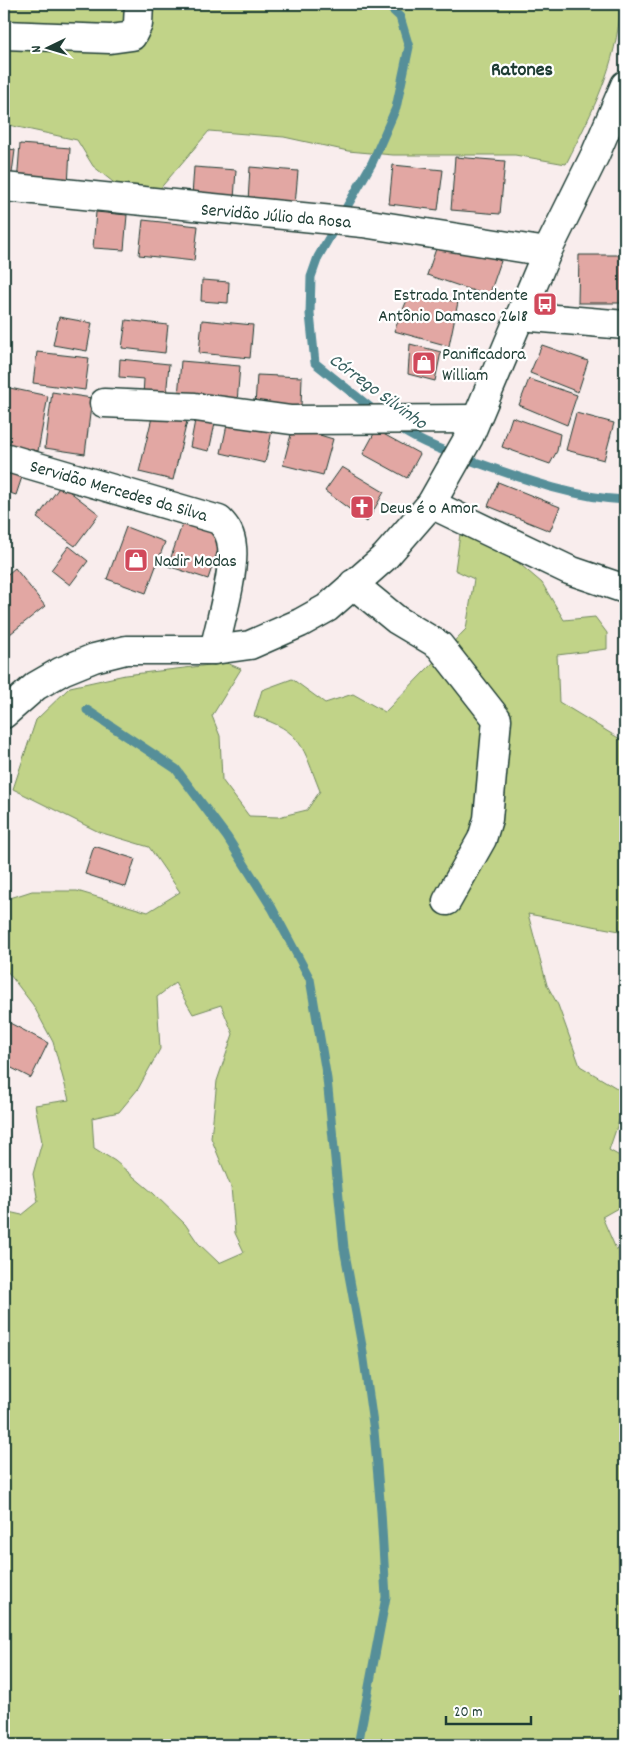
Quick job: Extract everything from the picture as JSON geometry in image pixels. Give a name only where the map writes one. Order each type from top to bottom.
[{"type":"street","points":[[4,35],[110,38],[132,36],[138,24],[139,4]]},
{"type":"street","points":[[4,714],[36,686],[62,671],[94,658],[126,650],[214,650],[250,645],[300,623],[327,608],[385,557],[431,504],[472,428],[547,252],[596,155],[625,85]]},
{"type":"street","name":"Servidão Júlio da Rosa","points":[[4,187],[323,221],[363,223],[547,252]]},
{"type":"street","points":[[520,316],[625,325]]},
{"type":"street","points":[[104,403],[195,407],[291,420],[427,420],[472,428]]},
{"type":"street","name":"Servidão Mercedes da Silva","points":[[4,457],[219,520],[228,529],[232,547],[214,650]]},
{"type":"street","points":[[431,504],[569,570],[625,589]]},
{"type":"street","points":[[353,584],[397,620],[439,645],[497,719],[488,819],[482,839],[448,902]]},
{"type":"green space","points":[[4,4],[621,4],[609,68],[586,124],[566,164],[515,155],[393,155],[348,151],[284,137],[209,131],[158,191],[118,186],[93,166],[77,140],[4,124]]},
{"type":"green space","points":[[461,527],[494,542],[542,583],[564,620],[595,617],[607,633],[607,649],[557,655],[559,702],[625,742],[625,932],[528,914],[547,985],[558,1005],[580,1066],[625,1093],[625,1103],[609,1150],[625,1159],[625,1204],[602,1217],[616,1249],[625,1252],[625,1745],[4,1745],[4,1211],[22,1215],[38,1202],[33,1174],[42,1142],[35,1105],[69,1100],[53,1042],[33,1005],[4,967],[4,900],[32,891],[77,891],[148,912],[180,892],[149,847],[99,832],[13,789],[36,720],[70,687],[125,675],[227,663],[241,669],[212,716],[220,736],[222,780],[249,816],[278,817],[307,810],[320,791],[304,751],[292,734],[254,716],[262,690],[292,679],[325,703],[353,694],[385,712],[466,629],[474,579],[455,570]],"holes":[[[175,983],[193,1014],[221,1005],[233,1034],[217,1081],[211,1138],[231,1187],[235,1233],[244,1252],[219,1263],[198,1243],[185,1224],[153,1193],[115,1161],[94,1148],[92,1118],[119,1112],[138,1089],[160,1049],[157,997]]]},
{"type":"building","points":[[20,144],[70,148],[68,187],[17,184]]},
{"type":"building","points":[[4,148],[15,150],[11,181],[4,180]]},
{"type":"building","points":[[455,157],[505,161],[500,214],[451,210]]},
{"type":"building","points":[[393,165],[443,170],[438,210],[389,204]]},
{"type":"building","points":[[194,167],[236,170],[234,199],[192,196]]},
{"type":"building","points":[[250,167],[298,171],[295,205],[248,202]]},
{"type":"building","points":[[96,212],[127,215],[124,250],[93,248]]},
{"type":"building","points":[[143,220],[198,226],[194,261],[139,255]]},
{"type":"building","points":[[439,240],[501,261],[489,296],[427,275]]},
{"type":"building","points":[[579,255],[625,255],[625,303],[578,303]]},
{"type":"building","points":[[202,280],[229,282],[228,303],[201,301]]},
{"type":"building","points":[[410,293],[458,302],[449,346],[394,331]]},
{"type":"building","points":[[59,317],[92,323],[87,351],[53,345]]},
{"type":"building","points":[[126,320],[168,325],[165,353],[122,348]]},
{"type":"building","points":[[202,320],[253,325],[250,358],[199,353]]},
{"type":"building","name":"Panificadora William","points":[[410,344],[441,352],[435,381],[408,374]]},
{"type":"building","points":[[542,345],[588,361],[578,392],[530,373]]},
{"type":"building","points":[[37,352],[89,358],[85,390],[33,383]]},
{"type":"building","points":[[120,359],[169,364],[166,397],[143,395],[144,379],[119,377]]},
{"type":"building","points":[[181,361],[240,366],[237,402],[178,397]]},
{"type":"building","points":[[257,375],[302,377],[301,407],[255,405]]},
{"type":"building","points":[[529,379],[577,395],[567,425],[519,405]]},
{"type":"building","points":[[5,387],[48,396],[38,451],[4,444]]},
{"type":"building","points":[[52,392],[92,398],[85,454],[45,448]]},
{"type":"building","points":[[154,409],[188,417],[173,480],[139,472]]},
{"type":"building","points":[[576,413],[614,423],[604,460],[566,450]]},
{"type":"building","points":[[196,415],[216,419],[209,451],[190,447]]},
{"type":"building","points":[[512,417],[560,434],[557,451],[550,464],[502,447]]},
{"type":"building","points":[[228,420],[272,431],[265,463],[221,453]]},
{"type":"building","points":[[293,427],[333,439],[323,475],[283,465]]},
{"type":"building","points":[[376,430],[420,454],[407,478],[363,454]]},
{"type":"building","name":"Deus é o Amor","points":[[342,467],[384,492],[367,522],[325,491]]},
{"type":"building","points":[[4,468],[23,474],[16,495],[4,491]]},
{"type":"building","points":[[498,482],[560,507],[550,531],[488,506]]},
{"type":"building","points":[[61,485],[99,514],[75,546],[37,518]]},
{"type":"building","points":[[183,522],[223,535],[208,579],[168,566]]},
{"type":"building","name":"Nadir Modas","points":[[126,527],[165,542],[146,593],[107,579]]},
{"type":"building","points":[[69,546],[88,561],[70,585],[51,570]]},
{"type":"building","points":[[15,568],[45,606],[5,638],[4,577]]},
{"type":"building","points":[[94,846],[135,859],[126,887],[85,874]]},
{"type":"building","points":[[8,1022],[48,1043],[31,1078],[4,1064],[4,1031]]},
{"type":"waterway","name":"Córrego Silvinho","points":[[376,412],[315,363],[310,314],[311,277],[318,257],[372,163],[396,108],[409,47],[400,17],[386,4]]},
{"type":"waterway","name":"Córrego Silvinho","points":[[397,427],[439,449],[536,483],[589,496],[625,500]]},
{"type":"waterway","points":[[87,710],[176,769],[227,837],[272,908],[310,979],[327,1079],[344,1248],[362,1346],[374,1431],[381,1512],[386,1597],[358,1745]]},
{"type":"place","name":"Estrada Intendente Antônio Damasco 2618","points":[[545,304]]},
{"type":"place","name":"Panificadora William","points":[[424,363]]},
{"type":"place","name":"Deus é o Amor","points":[[362,507]]},
{"type":"place","name":"Nadir Modas","points":[[136,560]]},
{"type":"district","name":"Ratones","points":[[522,68]]}]
